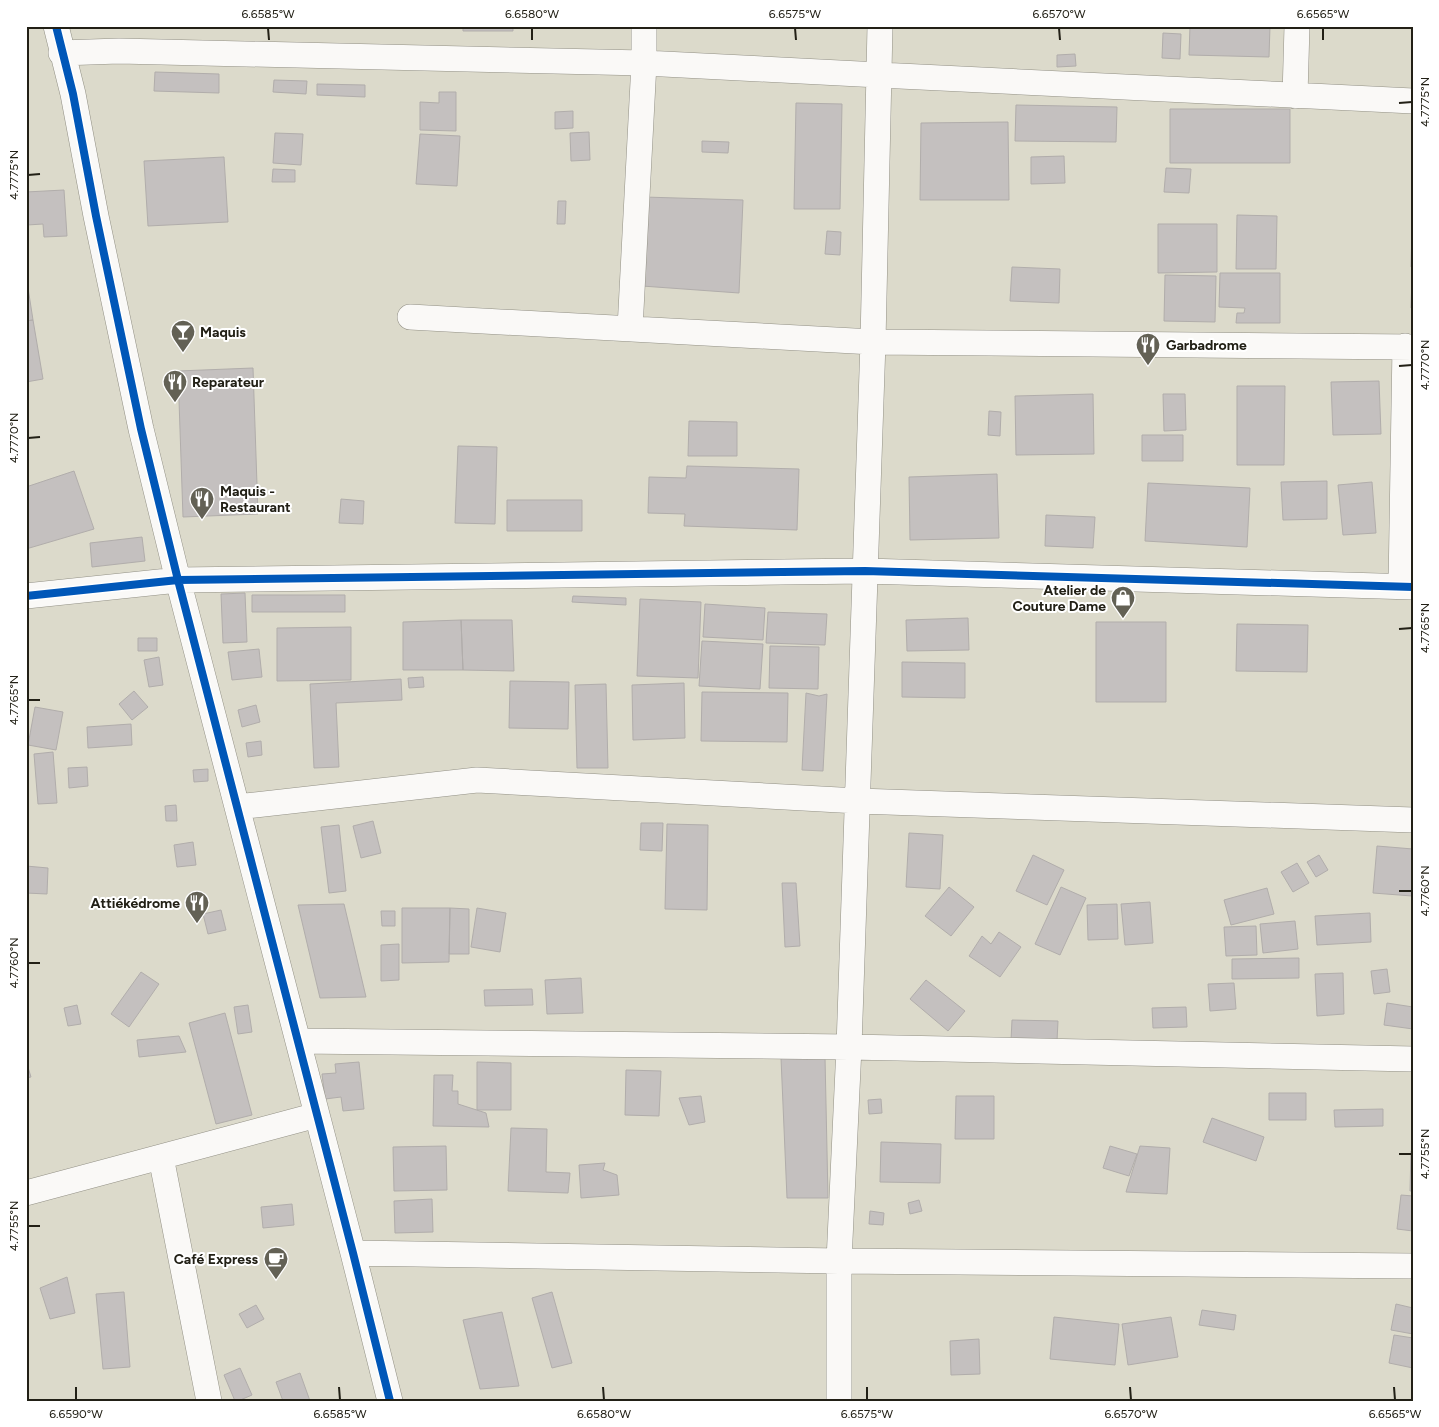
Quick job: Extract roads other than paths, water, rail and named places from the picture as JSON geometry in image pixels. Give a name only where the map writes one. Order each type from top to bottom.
[{"type":"street","points":[[56,26],[73,94],[96,216],[141,429],[178,580],[390,1401]]},
{"type":"street","points":[[630,329],[644,62],[644,26]]},
{"type":"street","points":[[839,1401],[839,1262],[858,801],[873,342],[880,26]]},
{"type":"street","points":[[1295,96],[1297,26]]},
{"type":"street","points":[[62,52],[119,51],[644,62],[1413,101]]},
{"type":"street","points":[[26,596],[178,580],[865,571],[1407,587],[1409,347],[873,342],[410,317]]},
{"type":"street","points":[[237,807],[477,780],[858,801],[1413,820]]},
{"type":"street","points":[[298,1041],[849,1048],[1413,1059]]},
{"type":"street","points":[[26,1193],[316,1115]]},
{"type":"street","points":[[161,1157],[209,1401]]},
{"type":"street","points":[[353,1253],[839,1262],[1413,1266]]},
{"type":"place","name":"Maquis","points":[[183,353]]},
{"type":"place","name":"Garbadrome","points":[[1148,366]]},
{"type":"place","name":"Reparateur","points":[[175,403]]},
{"type":"place","name":"Maquis - Restaurant","points":[[202,520]]},
{"type":"place","name":"Atelier de Couture Dame","points":[[1123,619]]},
{"type":"place","name":"Attiékédrome","points":[[197,924]]},
{"type":"place","name":"Café Express","points":[[276,1280]]}]
